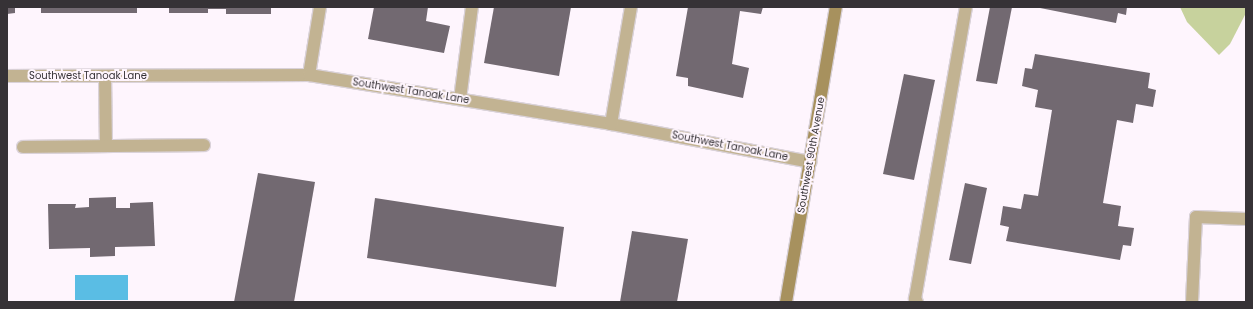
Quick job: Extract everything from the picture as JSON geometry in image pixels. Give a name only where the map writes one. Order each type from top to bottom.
[{"type":"street","points":[[309,75],[320,7]]},
{"type":"street","points":[[460,99],[472,7]]},
{"type":"street","points":[[611,124],[631,7]]},
{"type":"street","name":"Southwest 90th Avenue","points":[[786,302],[836,7]]},
{"type":"street","points":[[917,302],[915,299],[966,7]]},
{"type":"street","name":"Southwest Tanoak Lane","points":[[7,76],[309,75],[611,124],[810,162]]},
{"type":"street","points":[[105,76],[106,146]]},
{"type":"street","points":[[23,147],[204,145]]},
{"type":"street","points":[[1192,302],[1196,217],[1246,220]]},
{"type":"green space","points":[[1180,7],[1246,7],[1246,13],[1230,44],[1219,55],[1187,22]]},
{"type":"water","points":[[75,275],[128,275],[128,300],[75,300]]},
{"type":"building","points":[[7,7],[15,7],[15,13],[7,14]]},
{"type":"building","points":[[41,7],[137,7],[137,13],[41,13]]},
{"type":"building","points":[[169,7],[271,7],[271,14],[226,14],[226,9],[208,9],[208,13],[169,13]]},
{"type":"building","points":[[374,7],[428,7],[426,21],[450,26],[444,53],[368,39]]},
{"type":"building","points":[[494,7],[571,7],[559,76],[484,63]]},
{"type":"building","points":[[688,7],[763,7],[761,14],[740,11],[732,64],[749,68],[743,98],[688,86],[688,78],[676,76]]},
{"type":"building","points":[[990,7],[1012,7],[997,84],[976,81]]},
{"type":"building","points":[[1035,7],[1127,7],[1126,15],[1118,13],[1116,23]]},
{"type":"building","points":[[1035,54],[1150,73],[1148,88],[1156,90],[1153,107],[1136,104],[1133,123],[1117,120],[1103,203],[1121,206],[1118,226],[1134,228],[1131,246],[1123,245],[1120,260],[1006,241],[1009,227],[1000,225],[1003,206],[1021,209],[1024,194],[1038,196],[1052,110],[1035,107],[1038,90],[1022,86],[1025,68],[1032,69]]},
{"type":"building","points":[[904,74],[935,80],[914,180],[883,174]]},
{"type":"building","points":[[258,173],[315,182],[294,302],[234,302]]},
{"type":"building","points":[[965,183],[987,188],[971,264],[949,260]]},
{"type":"building","points":[[116,197],[116,208],[130,208],[130,203],[153,202],[155,246],[115,247],[115,256],[90,257],[90,248],[49,249],[48,204],[76,204],[75,208],[89,207],[89,198]]},
{"type":"building","points":[[375,198],[564,227],[556,287],[367,258]]},
{"type":"building","points":[[632,231],[688,239],[677,302],[620,302]]}]
